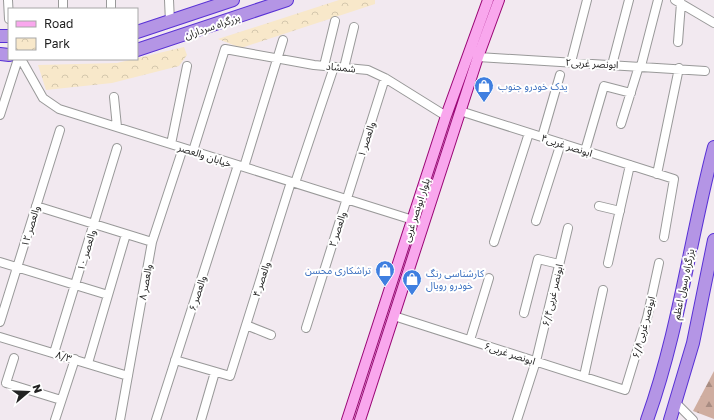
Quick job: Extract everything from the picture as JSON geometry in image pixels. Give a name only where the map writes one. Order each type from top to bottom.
[{"type":"highway","name":"بزرگراه سرداران","points":[[138,32],[231,0]]},
{"type":"highway","name":"بزرگراه سرداران","points":[[138,50],[287,0]]},
{"type":"highway","name":"بزرگراه رسول اعظم","points":[[647,420],[671,343],[704,183],[714,147]]},
{"type":"highway","points":[[670,420],[693,343],[714,240]]},
{"type":"main road","points":[[482,0],[483,14]]},
{"type":"main road","name":"بلوار ابونصر غربی","points":[[347,420],[446,116],[488,0]]},
{"type":"main road","name":"بلوار ابونصر غربی","points":[[360,420],[460,111],[499,0]]},
{"type":"main road","points":[[493,18],[504,0]]},
{"type":"street","points":[[169,0],[170,22]]},
{"type":"street","points":[[571,62],[587,0]]},
{"type":"street","points":[[612,65],[629,0]]},
{"type":"street","points":[[621,124],[640,66],[658,0]]},
{"type":"street","points":[[678,2],[714,23]]},
{"type":"street","points":[[678,2],[678,42]]},
{"type":"street","points":[[324,66],[334,21]]},
{"type":"street","points":[[344,68],[354,27]]},
{"type":"street","name":"والعصر ۶","points":[[156,420],[283,40]]},
{"type":"street","name":"شمشاد","points":[[193,151],[225,49],[324,66],[368,70],[385,78],[446,116]]},
{"type":"street","name":"۲ابونصر غربی","points":[[478,57],[679,68],[706,71]]},
{"type":"street","points":[[0,115],[20,60]]},
{"type":"street","name":"خیابان والعصر","points":[[21,60],[43,98],[59,109],[413,220]]},
{"type":"street","points":[[171,144],[187,66]]},
{"type":"street","name":"والعصر ۴","points":[[215,372],[230,376],[293,183],[334,66]]},
{"type":"street","points":[[657,174],[679,68]]},
{"type":"street","points":[[542,137],[560,75]]},
{"type":"street","name":"والعصر ۱","points":[[346,200],[385,78]]},
{"type":"street","points":[[585,151],[604,86],[631,93]]},
{"type":"street","points":[[114,97],[116,127]]},
{"type":"street","name":"۴ابونصر غربی","points":[[460,111],[674,179],[664,237]]},
{"type":"street","name":"والعصر ۱۲","points":[[0,322],[60,130]]},
{"type":"street","points":[[494,242],[529,133]]},
{"type":"street","points":[[536,221],[561,143]]},
{"type":"street","name":"والعصر ۱۰","points":[[54,353],[117,148]]},
{"type":"street","name":"والعصر ۸","points":[[120,420],[152,242],[183,148]]},
{"type":"street","points":[[608,263],[630,165]]},
{"type":"street","name":"والعصر ۲","points":[[306,328],[346,200]]},
{"type":"street","points":[[36,206],[152,242]]},
{"type":"street","points":[[599,206],[620,211]]},
{"type":"street","name":"۶/۴ابونصر غربی","points":[[536,361],[568,228]]},
{"type":"street","points":[[88,363],[126,234]]},
{"type":"street","points":[[524,313],[538,259],[559,264]]},
{"type":"street","points":[[0,262],[108,295]]},
{"type":"street","name":"۶/۸ابونصر غربی","points":[[625,390],[647,318],[659,263]]},
{"type":"street","points":[[470,340],[489,278]]},
{"type":"street","points":[[584,376],[603,290]]},
{"type":"street","name":"۶ابونصر غربی","points":[[394,316],[625,390]]},
{"type":"street","points":[[246,325],[271,335]]},
{"type":"street","name":"۸/۳","points":[[0,337],[128,376]]},
{"type":"street","points":[[14,358],[6,383],[61,400]]},
{"type":"street","points":[[55,420],[75,359]]},
{"type":"street","points":[[175,360],[215,372],[201,420]]},
{"type":"street","points":[[517,420],[536,361]]},
{"type":"street","points":[[676,403],[693,420]]},
{"type":"green space","points":[[339,0],[375,0],[375,4],[241,48],[218,39]]},
{"type":"green space","points":[[184,47],[187,55],[179,66],[112,83],[46,90],[38,65],[117,63],[138,60],[138,58]]},
{"type":"green space","points":[[714,371],[714,419],[693,411]]},
{"type":"place","name":"یدک خودرو جنوب","points":[[484,103]]},
{"type":"place","name":"تراشکاری محسن","points":[[385,287]]},
{"type":"place","name":"کارشناسی رنگ خودرو رویال","points":[[412,296]]}]
